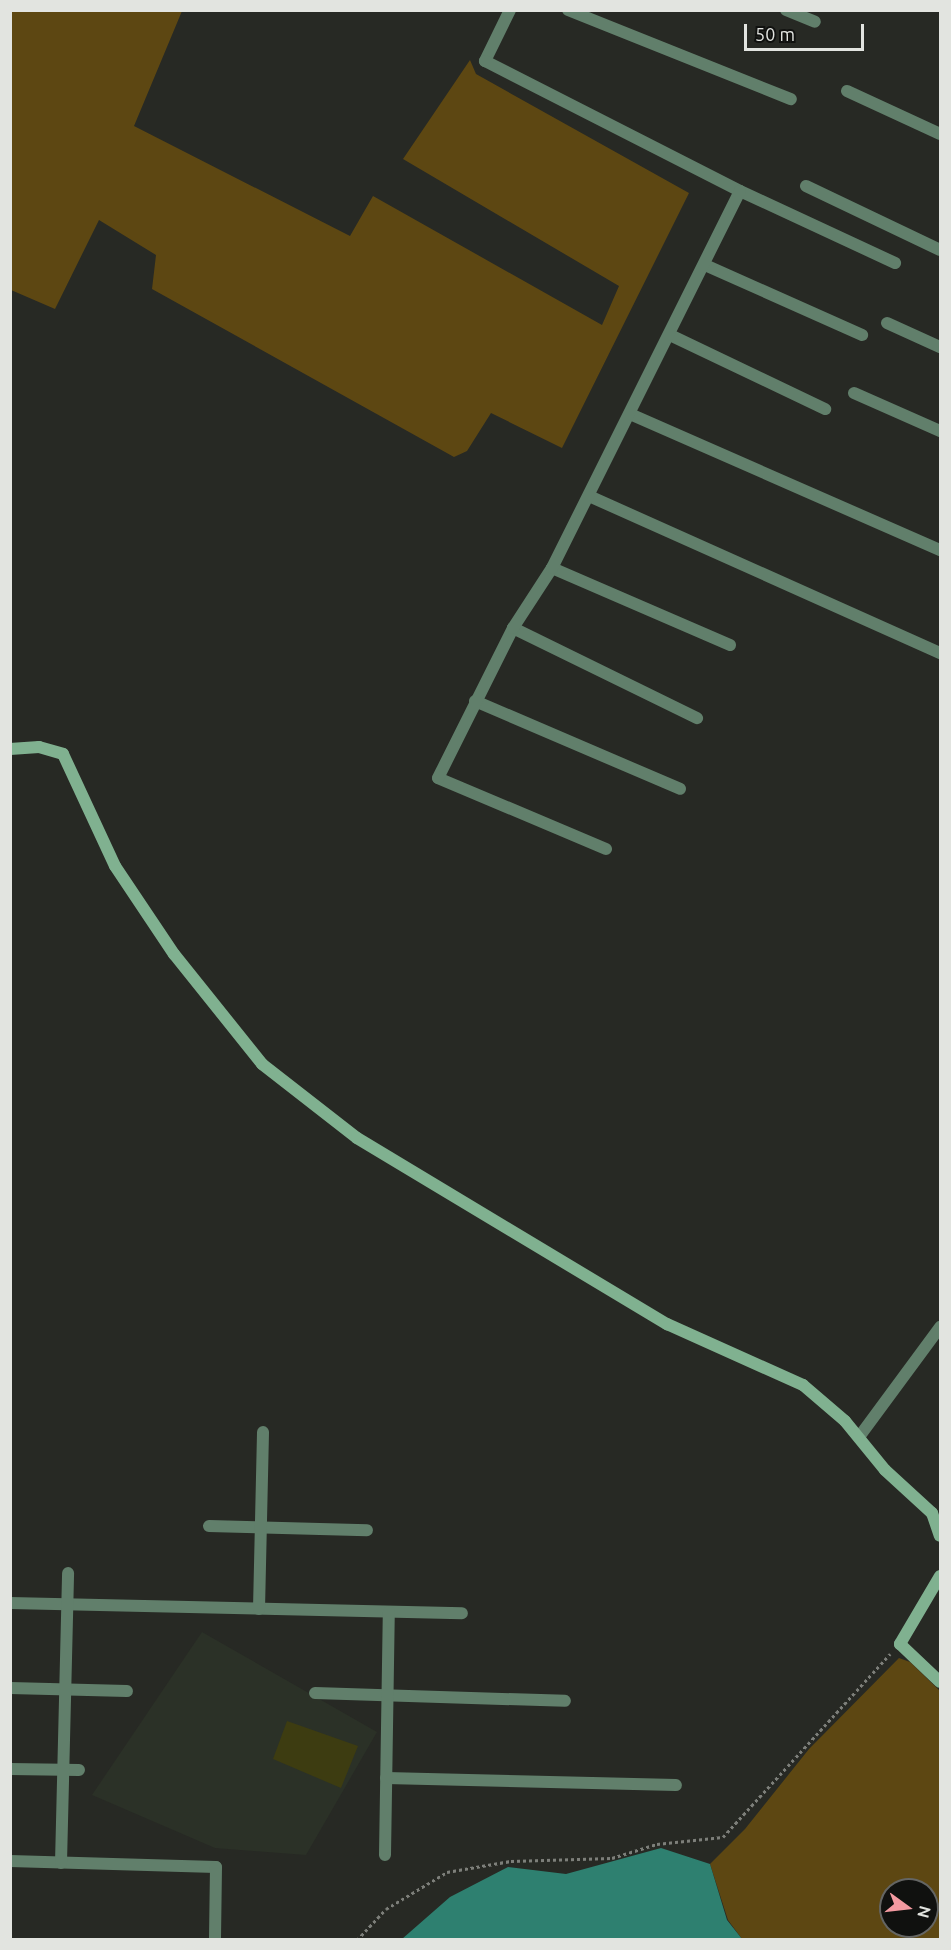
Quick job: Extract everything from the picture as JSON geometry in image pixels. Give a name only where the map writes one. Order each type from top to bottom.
[{"type":"street","points":[[510,10],[484,61],[740,190],[895,263]]},
{"type":"street","points":[[568,10],[791,99]]},
{"type":"street","points":[[786,10],[803,14],[815,22]]},
{"type":"street","points":[[847,91],[940,134]]},
{"type":"street","points":[[806,186],[940,250]]},
{"type":"street","points":[[606,849],[438,778],[513,628],[552,568],[589,496],[705,265],[740,190]]},
{"type":"street","points":[[705,265],[862,335]]},
{"type":"street","points":[[887,323],[940,347]]},
{"type":"street","points":[[670,335],[825,409]]},
{"type":"street","points":[[854,393],[940,431]]},
{"type":"street","points":[[630,414],[940,550]]},
{"type":"street","points":[[589,496],[940,653]]},
{"type":"street","points":[[552,568],[730,645]]},
{"type":"street","points":[[513,628],[697,718]]},
{"type":"street","points":[[475,701],[680,789]]},
{"type":"street","points":[[10,749],[39,747],[63,754],[115,866],[174,954],[262,1064],[357,1138],[667,1324],[802,1385],[845,1420],[885,1470],[932,1513],[940,1536]]},
{"type":"street","points":[[859,1437],[940,1327]]},
{"type":"street","points":[[259,1609],[263,1432]]},
{"type":"street","points":[[209,1526],[367,1530]]},
{"type":"street","points":[[61,1863],[68,1573]]},
{"type":"street","points":[[940,1576],[900,1644],[940,1682]]},
{"type":"street","points":[[10,1603],[462,1614]]},
{"type":"street","points":[[385,1855],[389,1612]]},
{"type":"street","points":[[10,1688],[127,1691]]},
{"type":"street","points":[[315,1693],[565,1701]]},
{"type":"street","points":[[10,1769],[79,1770]]},
{"type":"street","points":[[386,1778],[676,1785]]},
{"type":"street","points":[[10,1862],[216,1867],[214,1940]]},
{"type":"path","points":[[357,1940],[386,1909],[447,1872],[511,1861],[612,1858],[657,1844],[723,1837],[900,1644]]},
{"type":"shaded area","points":[[10,11],[182,11],[134,126],[350,236],[373,196],[602,325],[619,286],[403,159],[470,60],[476,74],[689,193],[562,448],[491,413],[467,451],[454,457],[152,289],[156,255],[99,220],[55,309],[11,290]]},
{"type":"shaded area","points":[[202,1632],[377,1732],[306,1855],[215,1848],[92,1795]]},
{"type":"shaded area","points":[[899,1658],[910,1662],[940,1691],[940,1939],[742,1939],[728,1920],[710,1864],[745,1829],[809,1749]]},
{"type":"shaded area","points":[[661,1848],[710,1864],[727,1920],[742,1939],[402,1939],[450,1897],[508,1867],[566,1874]]},
{"type":"building","points":[[287,1721],[358,1746],[341,1788],[273,1759]]}]
